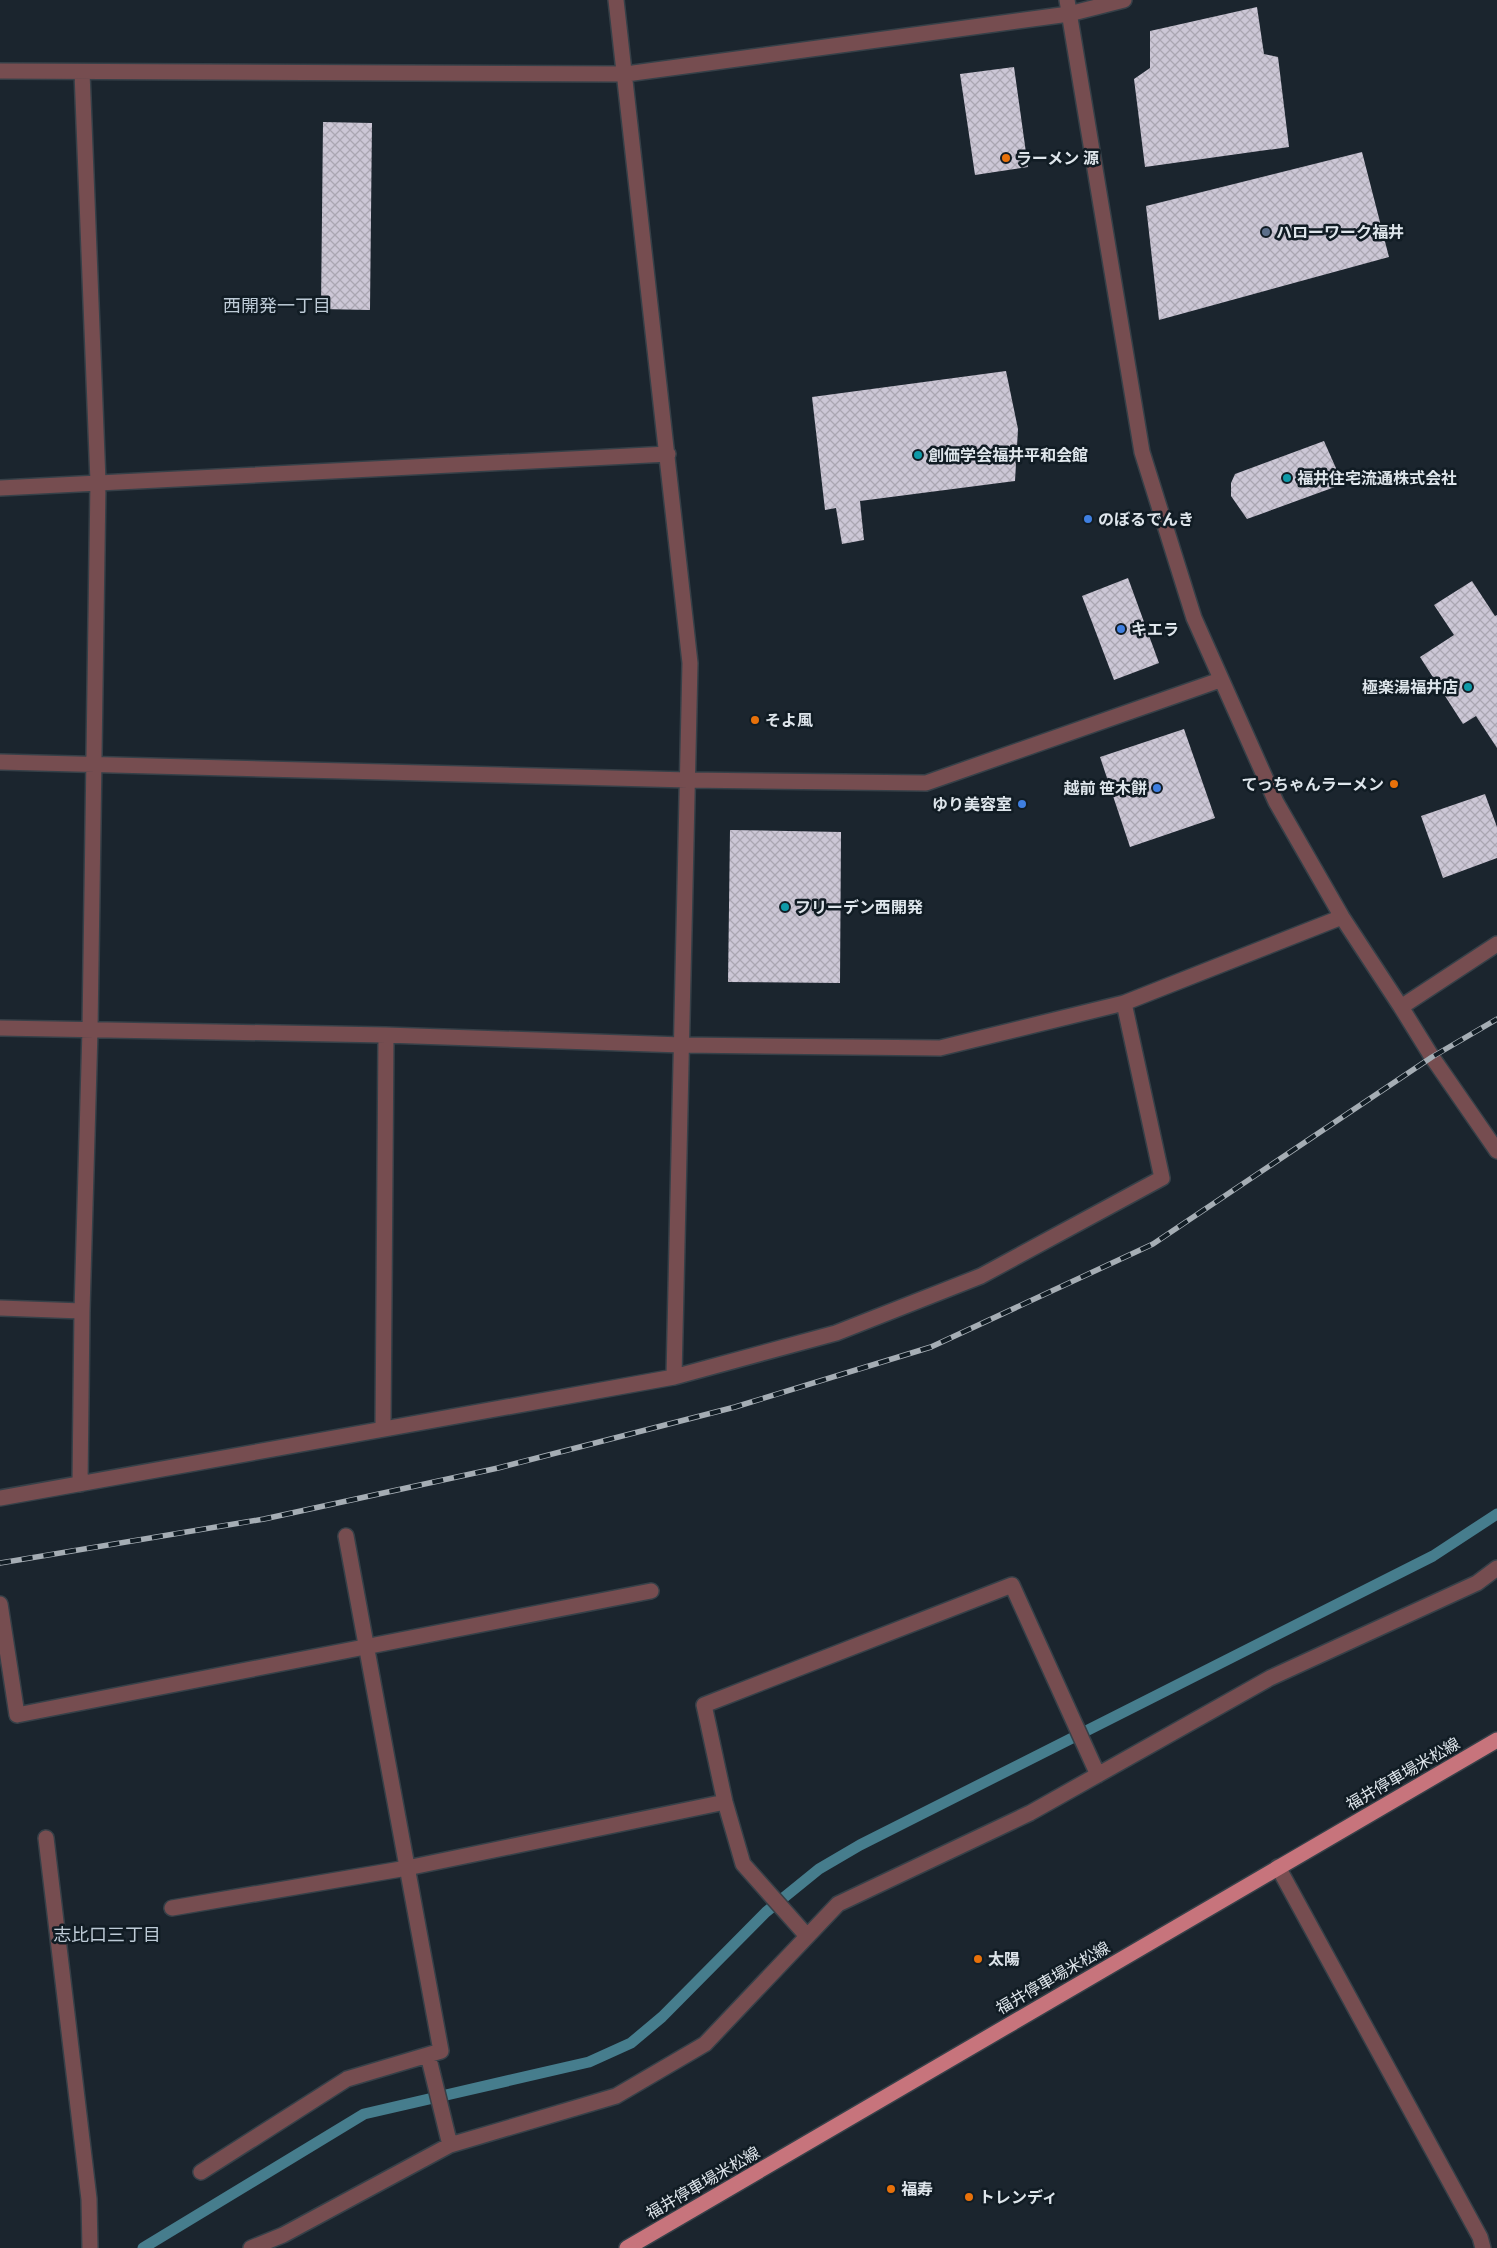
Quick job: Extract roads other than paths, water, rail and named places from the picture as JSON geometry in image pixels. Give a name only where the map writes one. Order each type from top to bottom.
[{"type":"main road","name":"福井停車場米松線","points":[[627,2248],[1497,1740]]},
{"type":"street","points":[[616,0],[626,74],[690,663],[674,1377]]},
{"type":"street","points":[[0,71],[626,74],[1124,0]]},
{"type":"street","points":[[1068,7],[1142,452],[1194,618],[1276,802],[1342,917],[1432,1057],[1497,1150]]},
{"type":"street","points":[[80,1484],[82,1310],[95,766],[98,482],[82,72]]},
{"type":"street","points":[[0,488],[668,454]]},
{"type":"street","points":[[0,762],[95,766],[688,780],[926,783],[1220,680]]},
{"type":"street","points":[[0,1028],[386,1035],[682,1045],[940,1048],[1124,1003],[1342,917]]},
{"type":"street","points":[[1401,1007],[1497,944]]},
{"type":"street","points":[[0,1498],[674,1377],[836,1333],[981,1276],[1162,1178],[1124,1003]]},
{"type":"street","points":[[383,1428],[386,1035]]},
{"type":"street","points":[[0,1308],[82,1310]]},
{"type":"street","points":[[201,2172],[347,2079],[441,2051],[346,1536]]},
{"type":"street","points":[[251,2248],[283,2235],[450,2145],[616,2096],[705,2044],[838,1904],[1030,1813],[1270,1678],[1477,1583],[1497,1568]]},
{"type":"street","points":[[807,1936],[743,1864],[726,1802],[704,1705],[1012,1584],[1098,1775]]},
{"type":"street","points":[[0,1604],[18,1715],[652,1591]]},
{"type":"street","points":[[172,1908],[407,1868],[726,1802]]},
{"type":"street","points":[[46,1838],[89,2199],[90,2248]]},
{"type":"street","points":[[1278,1867],[1476,2228],[1483,2248]]},
{"type":"street","points":[[428,2055],[450,2145]]},
{"type":"waterway","points":[[143,2248],[364,2114],[589,2062],[631,2043],[662,2017],[766,1912],[819,1869],[860,1845],[1433,1556],[1497,1514]]},
{"type":"railway","points":[[0,1563],[264,1519],[498,1468],[735,1407],[931,1347],[1153,1244],[1432,1057],[1497,1019]]},
{"type":"place","name":"ラーメン 源","points":[[1006,158]]},
{"type":"place","name":"ハローワーク福井","points":[[1266,232]]},
{"type":"place","name":"創価学会福井平和会館","points":[[918,455]]},
{"type":"place","name":"福井住宅流通株式会社","points":[[1287,478]]},
{"type":"place","name":"のぼるでんき","points":[[1088,519]]},
{"type":"place","name":"キエラ","points":[[1121,629]]},
{"type":"place","name":"極楽湯福井店","points":[[1468,687]]},
{"type":"place","name":"そよ風","points":[[755,720]]},
{"type":"place","name":"てっちゃんラーメン","points":[[1394,784]]},
{"type":"place","name":"越前 笹木餅","points":[[1157,788]]},
{"type":"place","name":"ゆり美容室","points":[[1022,804]]},
{"type":"place","name":"フリーデン西開発","points":[[785,907]]},
{"type":"place","name":"太陽","points":[[978,1959]]},
{"type":"place","name":"福寿","points":[[891,2189]]},
{"type":"place","name":"トレンディ","points":[[969,2197]]},
{"type":"district","name":"西開発一丁目","points":[[277,305]]},
{"type":"district","name":"志比口三丁目","points":[[107,1934]]}]
